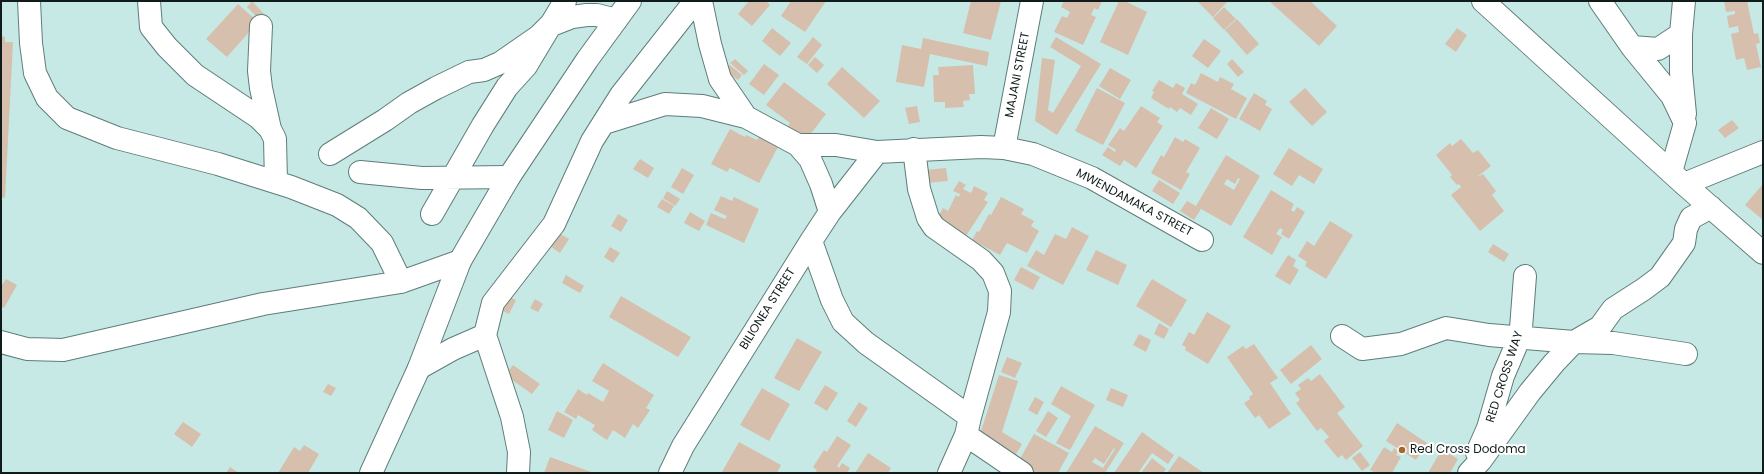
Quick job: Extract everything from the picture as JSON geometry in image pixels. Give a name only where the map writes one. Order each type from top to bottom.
[{"type":"main road","points":[[29,1],[31,43],[35,73],[47,98],[67,118],[117,138],[218,164],[276,182],[337,205],[358,218],[382,243],[401,282]]},
{"type":"main road","points":[[149,1],[151,27],[167,48],[195,75],[258,117],[270,129]]},
{"type":"main road","points":[[432,214],[507,87],[526,66],[565,1]]},
{"type":"main road","points":[[371,473],[419,368],[460,262],[509,178],[587,60],[630,1]]},
{"type":"main road","points":[[518,473],[519,452],[512,417],[485,335],[493,303],[554,224],[592,141],[621,95],[694,1]]},
{"type":"main road","points":[[701,1],[720,79],[746,117]]},
{"type":"main road","name":"MAJANI STREET","points":[[1004,148],[1032,1]]},
{"type":"main road","points":[[1483,1],[1678,178],[1763,252]]},
{"type":"main road","points":[[1600,1],[1632,47],[1672,96],[1685,124]]},
{"type":"main road","points":[[1678,178],[1685,124],[1681,72],[1681,34],[1684,1]]},
{"type":"main road","points":[[330,154],[385,120],[409,103],[436,88],[469,72],[484,70],[500,63],[540,36],[549,26],[572,17],[587,15],[597,15],[616,20]]},
{"type":"main road","points":[[261,26],[259,71],[260,88],[270,129],[275,138],[276,182]]},
{"type":"main road","points":[[1632,47],[1658,49],[1681,34]]},
{"type":"main road","points":[[604,123],[665,104],[702,106],[746,117],[798,145],[810,159],[821,184],[830,212]]},
{"type":"main road","name":"MWENDAMAKA STREET","points":[[798,145],[836,145],[877,152],[914,149],[981,147],[1004,148],[1033,154],[1092,178],[1202,240]]},
{"type":"main road","points":[[914,149],[919,189],[928,218],[934,227],[980,260],[993,273],[1000,291],[999,312],[968,426],[949,473]]},
{"type":"main road","name":"BILIONEA STREET","points":[[670,473],[695,426],[811,241],[830,212],[877,152]]},
{"type":"main road","points":[[1678,178],[1763,152]]},
{"type":"main road","points":[[360,172],[422,178],[453,179],[491,176],[509,178]]},
{"type":"main road","points":[[1468,473],[1481,460],[1503,432],[1530,392],[1554,363],[1574,342],[1600,327],[1613,309],[1660,277],[1684,243],[1686,229],[1692,218],[1711,207]]},
{"type":"main road","points":[[811,241],[832,300],[843,322],[866,343],[968,426],[1022,473]]},
{"type":"main road","points":[[1,342],[27,349],[63,350],[262,304],[401,282],[460,262]]},
{"type":"main road","name":"RED CROSS WAY","points":[[1468,473],[1488,428],[1503,376],[1521,328],[1525,276]]},
{"type":"main road","points":[[1342,336],[1362,349],[1401,344],[1446,328],[1489,335],[1613,344],[1686,354]]},
{"type":"main road","points":[[419,368],[453,349],[485,335]]},
{"type":"building","points":[[252,1],[264,14],[259,19],[247,7]]},
{"type":"building","points":[[749,1],[766,1],[770,5],[752,26],[738,14]]},
{"type":"building","points":[[791,1],[826,1],[805,32],[781,16]]},
{"type":"building","points":[[971,1],[1001,1],[991,40],[963,33]]},
{"type":"building","points":[[1064,1],[1102,1],[1098,10],[1094,8],[1091,15],[1096,17],[1083,45],[1054,32],[1062,16],[1067,18],[1070,12],[1061,7]]},
{"type":"building","points":[[1119,1],[1125,1],[1147,12],[1128,55],[1100,42]]},
{"type":"building","points":[[1197,1],[1226,1],[1227,2],[1213,17]]},
{"type":"building","points":[[1269,1],[1310,1],[1337,26],[1319,46]]},
{"type":"building","points":[[1724,1],[1747,1],[1754,34],[1758,33],[1760,43],[1756,44],[1761,67],[1747,70],[1744,58],[1736,60],[1731,34],[1739,32],[1738,26],[1729,28],[1727,16],[1735,14],[1735,11],[1726,12]]},
{"type":"building","points":[[238,4],[258,22],[227,57],[206,39]]},
{"type":"building","points":[[1224,7],[1236,19],[1224,30],[1213,18]]},
{"type":"building","points":[[1237,19],[1259,44],[1247,55],[1225,30]]},
{"type":"building","points":[[772,28],[791,43],[780,56],[762,41]]},
{"type":"building","points":[[1457,28],[1467,35],[1456,52],[1445,44]]},
{"type":"building","points":[[1,36],[5,37],[5,42],[13,42],[5,198],[1,197]]},
{"type":"building","points":[[813,37],[822,45],[807,64],[797,57]]},
{"type":"building","points":[[1056,37],[1101,64],[1057,135],[1035,121],[1042,58],[1055,60],[1048,110],[1053,113],[1081,66],[1050,47]]},
{"type":"building","points":[[923,38],[989,52],[987,66],[930,54],[924,87],[896,82],[902,45],[921,49]]},
{"type":"building","points":[[1204,39],[1221,51],[1208,68],[1192,56]]},
{"type":"building","points":[[815,57],[824,65],[817,73],[808,65]]},
{"type":"building","points":[[735,59],[748,71],[744,75],[730,63]]},
{"type":"building","points":[[1232,59],[1244,72],[1238,77],[1227,64]]},
{"type":"building","points":[[764,64],[779,75],[764,95],[749,84]]},
{"type":"building","points":[[730,65],[742,75],[738,80],[725,70]]},
{"type":"building","points":[[973,65],[975,94],[969,94],[970,100],[963,101],[964,107],[945,108],[945,102],[934,102],[933,75],[939,75],[938,67]]},
{"type":"building","points":[[842,67],[880,101],[864,118],[827,84]]},
{"type":"building","points":[[1110,68],[1131,80],[1120,99],[1099,86]]},
{"type":"building","points":[[1201,73],[1218,82],[1220,77],[1234,84],[1231,89],[1247,98],[1236,119],[1186,93],[1191,83],[1195,85]]},
{"type":"building","points":[[1159,80],[1173,88],[1176,83],[1185,88],[1182,94],[1198,104],[1191,115],[1180,108],[1177,112],[1170,107],[1169,109],[1151,98],[1154,92],[1152,91]]},
{"type":"building","points":[[784,82],[826,114],[803,144],[785,130],[790,123],[766,105]]},
{"type":"building","points":[[1097,88],[1125,103],[1103,145],[1075,131]]},
{"type":"building","points":[[1305,88],[1327,112],[1312,126],[1289,102]]},
{"type":"building","points":[[1254,93],[1267,101],[1265,105],[1272,109],[1260,131],[1239,119]]},
{"type":"building","points":[[917,106],[920,122],[909,124],[905,108]]},
{"type":"building","points":[[1141,106],[1160,118],[1157,122],[1163,126],[1136,168],[1124,160],[1120,166],[1102,155],[1108,147],[1115,152],[1116,150],[1108,145],[1120,128],[1124,131]]},
{"type":"building","points":[[1211,108],[1229,119],[1217,139],[1198,128]]},
{"type":"building","points":[[1732,120],[1739,128],[1725,138],[1718,130]]},
{"type":"building","points":[[730,129],[745,137],[746,135],[757,140],[759,137],[778,147],[759,183],[730,168],[727,172],[711,164]]},
{"type":"building","points":[[1175,137],[1183,142],[1185,139],[1200,148],[1186,172],[1190,174],[1181,190],[1151,173],[1161,155],[1164,157]]},
{"type":"building","points":[[1461,139],[1473,153],[1478,150],[1491,166],[1477,177],[1483,174],[1496,191],[1492,195],[1504,211],[1480,231],[1451,195],[1461,187],[1459,184],[1457,185],[1450,177],[1452,175],[1436,155],[1450,143],[1452,146]]},
{"type":"building","points":[[1289,148],[1323,169],[1314,184],[1299,175],[1292,186],[1273,174]]},
{"type":"building","points":[[1226,155],[1260,176],[1231,226],[1196,206]],"holes":[[[1238,178],[1240,179],[1234,190],[1224,184],[1227,179],[1235,184]]]},
{"type":"building","points":[[640,159],[654,168],[648,178],[633,169]]},
{"type":"building","points":[[682,168],[694,175],[683,194],[671,187]]},
{"type":"building","points":[[946,168],[948,181],[927,183],[925,170]]},
{"type":"building","points":[[1159,180],[1180,193],[1173,204],[1152,191]]},
{"type":"building","points":[[959,181],[966,185],[963,189],[971,193],[974,186],[988,193],[984,200],[988,202],[966,236],[937,219],[943,208],[948,211],[956,195],[959,197],[960,194],[953,191]]},
{"type":"building","points":[[1763,184],[1763,220],[1745,205]]},
{"type":"building","points":[[1271,190],[1294,204],[1291,210],[1294,212],[1297,207],[1305,212],[1289,239],[1281,234],[1283,230],[1280,228],[1276,234],[1282,237],[1272,255],[1243,237]]},
{"type":"building","points":[[667,191],[680,199],[675,206],[663,198]]},
{"type":"building","points":[[721,196],[732,201],[734,197],[759,209],[744,243],[706,225],[711,213],[725,219],[727,216],[714,210]]},
{"type":"building","points":[[1001,197],[1024,209],[1021,214],[1034,221],[1031,226],[1039,231],[1027,253],[1007,243],[1000,255],[972,240],[977,231],[979,232],[989,214],[991,215]]},
{"type":"building","points":[[662,199],[674,206],[669,214],[657,207]]},
{"type":"building","points":[[1187,201],[1201,209],[1194,220],[1180,211]]},
{"type":"building","points":[[690,212],[705,221],[699,231],[684,223]]},
{"type":"building","points":[[618,214],[628,220],[621,232],[611,226]]},
{"type":"building","points":[[1330,221],[1353,235],[1326,279],[1305,266],[1307,262],[1298,256],[1307,241],[1314,246]]},
{"type":"building","points":[[1072,227],[1089,236],[1063,285],[1027,266],[1036,250],[1044,255],[1055,234],[1066,239]]},
{"type":"building","points":[[554,230],[569,239],[560,253],[546,243]]},
{"type":"building","points":[[1493,244],[1509,254],[1504,262],[1488,252]]},
{"type":"building","points":[[610,247],[620,253],[613,263],[604,257]]},
{"type":"building","points":[[1096,250],[1127,265],[1118,285],[1086,270]]},
{"type":"building","points":[[1288,255],[1296,260],[1293,266],[1299,270],[1290,285],[1275,276]]},
{"type":"building","points":[[1021,267],[1040,277],[1033,290],[1014,280]]},
{"type":"building","points":[[566,275],[584,286],[580,293],[562,283]]},
{"type":"building","points":[[6,279],[17,285],[4,308],[1,306],[1,284],[2,285]]},
{"type":"building","points":[[1152,279],[1187,300],[1171,327],[1136,306]]},
{"type":"building","points":[[506,295],[516,300],[509,314],[499,309]]},
{"type":"building","points":[[621,296],[691,337],[678,357],[609,317]]},
{"type":"building","points":[[535,299],[543,304],[538,312],[530,308]]},
{"type":"building","points":[[1207,312],[1231,326],[1208,364],[1185,350],[1186,347],[1182,345],[1189,332],[1194,335]]},
{"type":"building","points":[[1159,323],[1169,329],[1164,339],[1154,334]]},
{"type":"building","points":[[1139,334],[1151,340],[1146,352],[1133,345]]},
{"type":"building","points":[[797,338],[822,352],[799,391],[774,378]]},
{"type":"building","points":[[1254,344],[1278,378],[1270,383],[1291,414],[1269,429],[1259,415],[1255,418],[1244,403],[1250,399],[1249,397],[1253,394],[1227,357],[1243,346],[1246,349]]},
{"type":"building","points":[[1311,345],[1322,359],[1291,384],[1280,370]]},
{"type":"building","points":[[1007,357],[1022,363],[1015,378],[1001,372]]},
{"type":"building","points":[[603,363],[654,395],[646,408],[650,410],[638,428],[633,424],[625,438],[613,430],[607,440],[592,430],[595,425],[578,415],[576,419],[564,412],[578,389],[603,402],[609,391],[592,381]]},
{"type":"building","points":[[513,365],[540,384],[532,394],[505,375]]},
{"type":"building","points":[[1320,374],[1345,407],[1337,413],[1363,446],[1346,460],[1342,455],[1338,458],[1324,441],[1329,437],[1321,428],[1317,431],[1296,403],[1300,400],[1295,393],[1301,389],[1298,385],[1308,378],[1311,381]]},
{"type":"building","points":[[999,375],[1018,381],[1002,432],[1022,444],[1012,461],[983,439],[981,431]]},
{"type":"building","points":[[328,384],[336,388],[331,396],[323,392]]},
{"type":"building","points":[[825,385],[838,393],[827,411],[814,403]]},
{"type":"building","points":[[1061,386],[1095,405],[1070,450],[1056,443],[1071,416],[1051,404]]},
{"type":"building","points":[[762,388],[790,404],[769,441],[740,425]]},
{"type":"building","points":[[1111,388],[1128,395],[1123,407],[1106,400]]},
{"type":"building","points":[[1035,397],[1044,402],[1037,415],[1028,410]]},
{"type":"building","points":[[859,402],[868,408],[856,427],[847,421]]},
{"type":"building","points":[[557,411],[573,420],[564,438],[548,430]]},
{"type":"building","points":[[1048,411],[1058,418],[1046,437],[1036,431]]},
{"type":"building","points":[[183,422],[201,434],[192,447],[174,434]]},
{"type":"building","points":[[1397,423],[1427,443],[1416,460],[1386,441]]},
{"type":"building","points":[[1095,426],[1124,443],[1105,473],[1066,473]],"holes":[[[1114,448],[1115,449],[1103,468],[1092,462],[1095,458],[1104,464]]]},
{"type":"building","points":[[1142,432],[1174,455],[1168,464],[1152,453],[1138,473],[1114,473]]},
{"type":"building","points":[[1034,434],[1069,453],[1058,473],[1033,473],[1017,464]]},
{"type":"building","points":[[837,436],[851,445],[837,466],[839,468],[842,463],[850,468],[847,473],[815,473],[817,470],[813,467],[824,450],[827,452]]},
{"type":"building","points":[[739,442],[781,465],[777,473],[722,472]]},
{"type":"building","points":[[304,445],[319,454],[308,473],[278,473],[294,447],[300,451]]},
{"type":"building","points":[[1384,447],[1392,452],[1394,448],[1398,451],[1396,455],[1401,457],[1392,473],[1376,473],[1370,470]]},
{"type":"building","points":[[1442,449],[1458,459],[1450,473],[1428,473]]},
{"type":"building","points":[[1360,452],[1370,465],[1362,471],[1352,458]]},
{"type":"building","points":[[868,453],[891,468],[888,473],[855,473]]},
{"type":"building","points":[[1179,456],[1204,473],[1167,473]]},
{"type":"building","points":[[550,457],[594,473],[544,473]]},
{"type":"building","points":[[1152,458],[1166,469],[1163,473],[1141,473]]},
{"type":"building","points":[[230,467],[239,473],[226,473]]},
{"type":"place","name":"Red Cross Dodoma","points":[[1402,450]]}]
